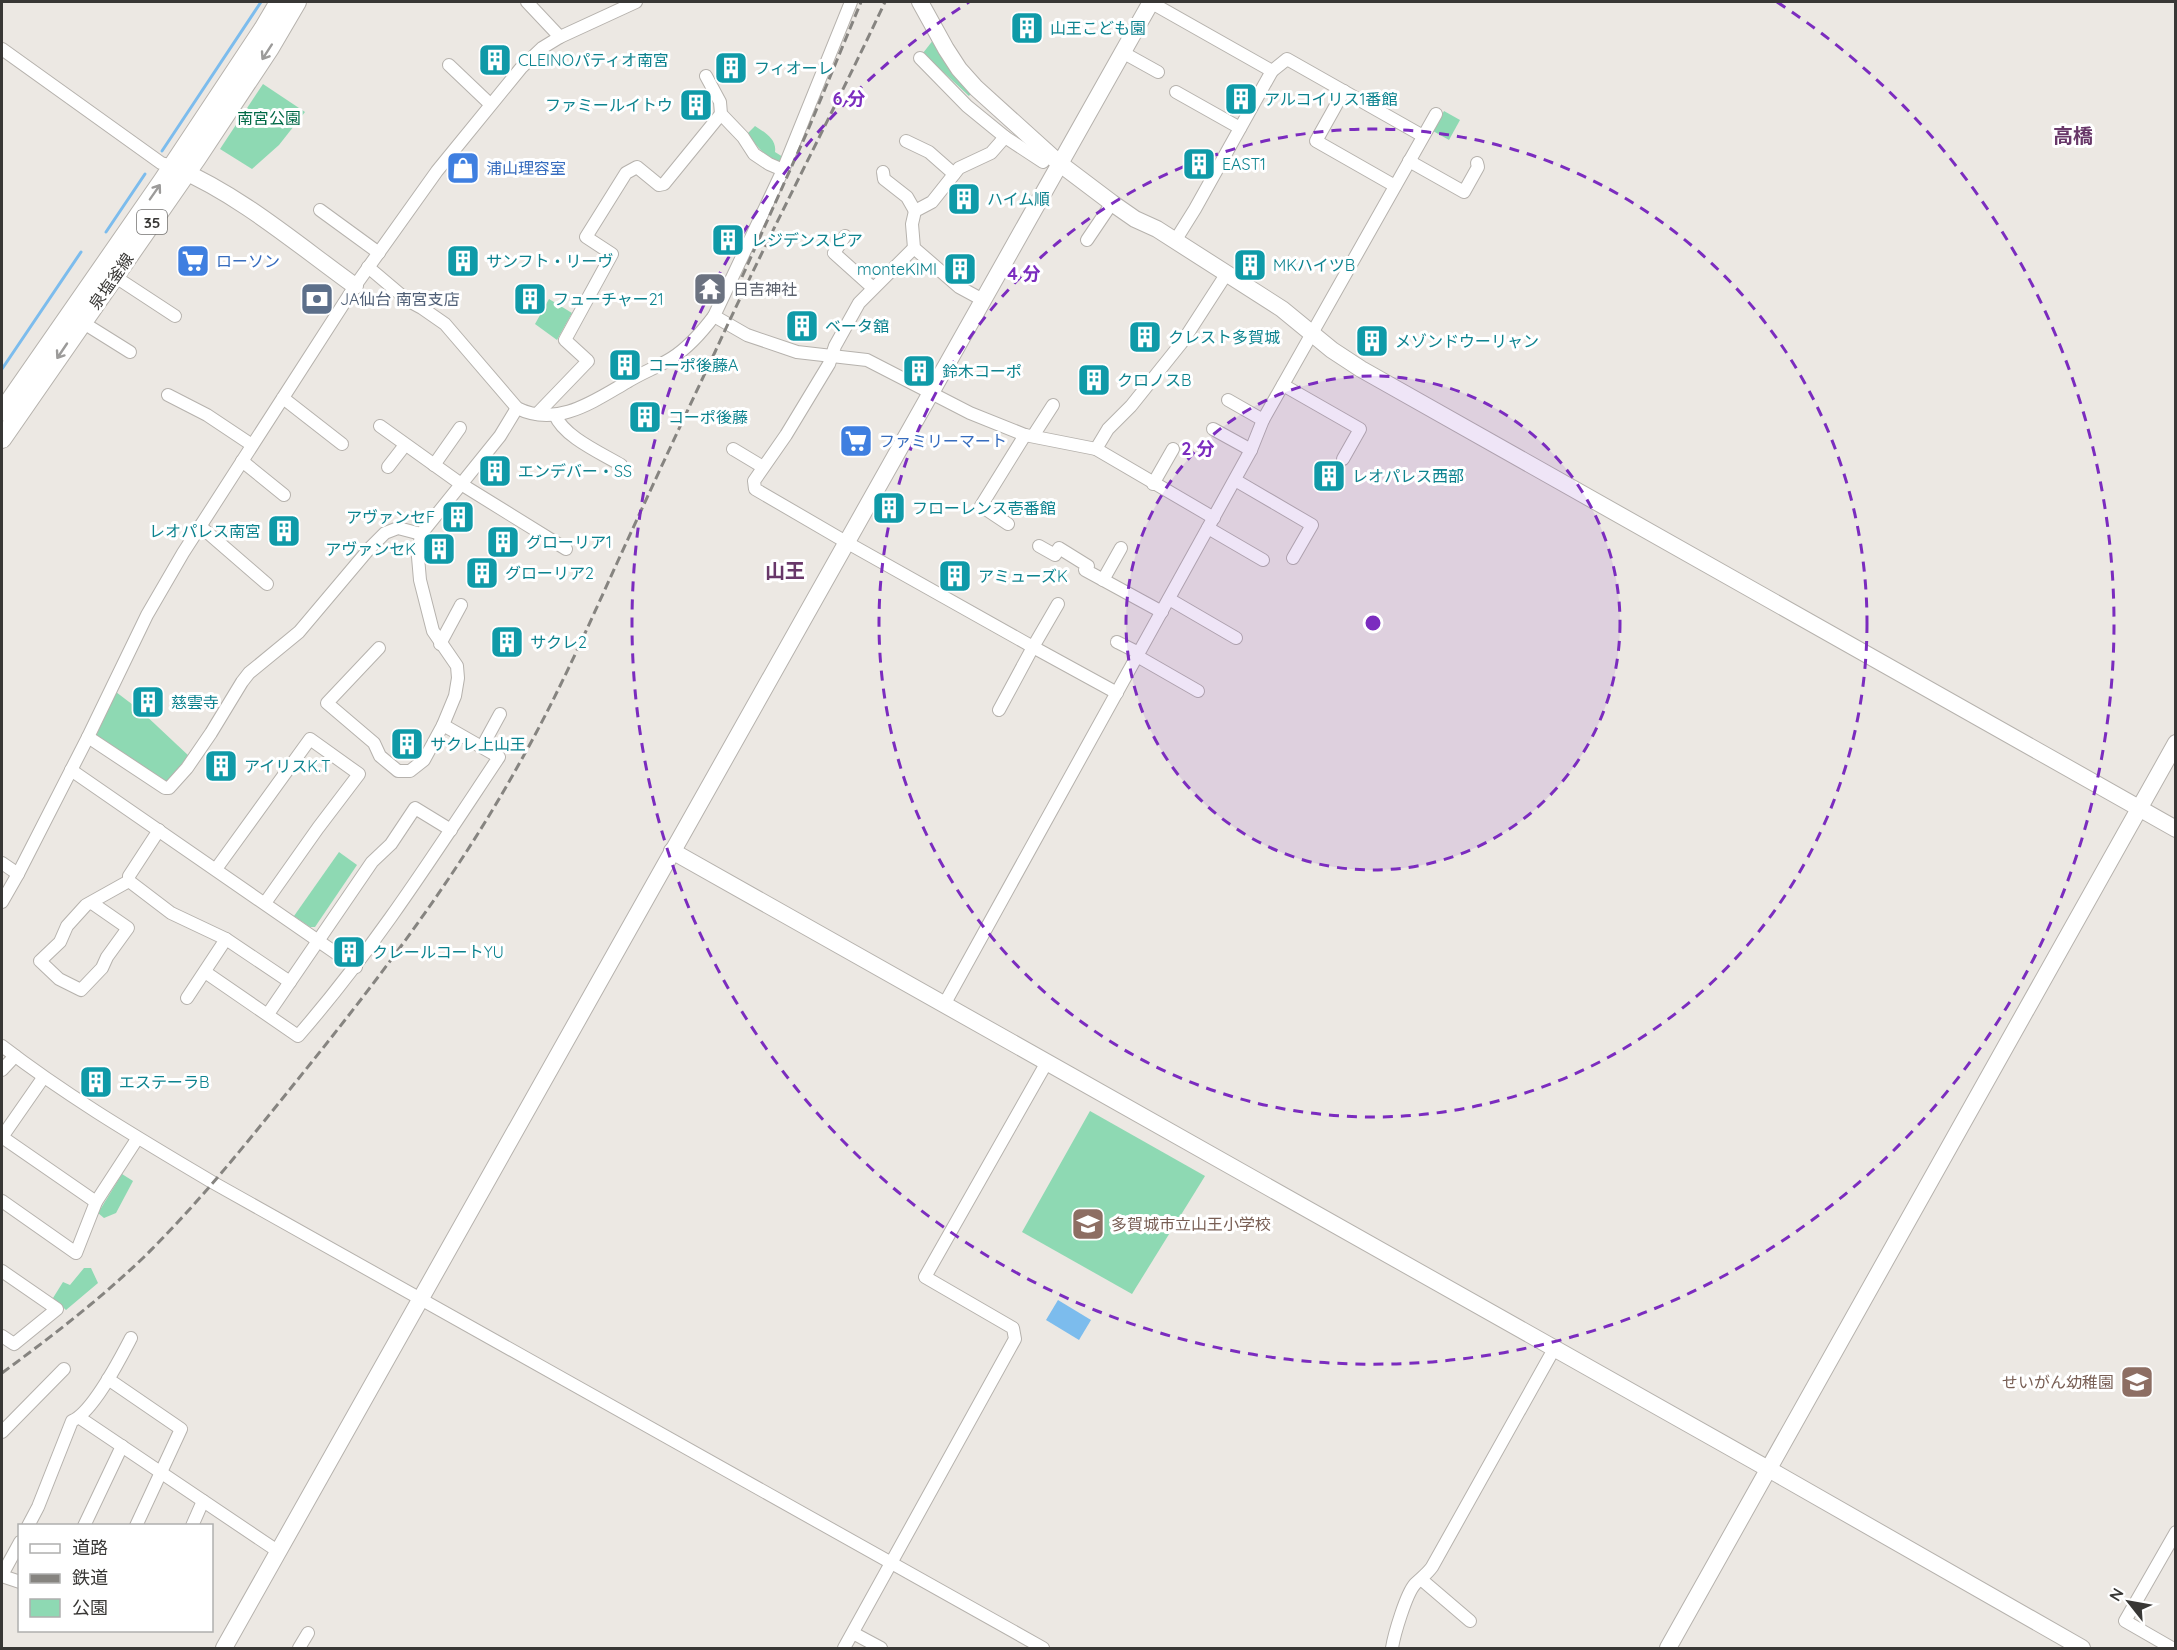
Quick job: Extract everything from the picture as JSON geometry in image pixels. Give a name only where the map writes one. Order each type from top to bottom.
[{"type":"main road","name":"泉塩釜線","points":[[2,439],[114,276],[279,2]]},
{"type":"main road","name":"泉塩釜線","points":[[2,412],[270,48],[297,2]]},
{"type":"street","points":[[526,2],[560,37]]},
{"type":"street","points":[[2,902],[88,737],[147,615],[200,526],[368,267],[437,171],[521,68],[542,48],[560,37],[636,2]]},
{"type":"street","points":[[368,267],[407,300],[445,324],[517,408],[528,413],[555,415],[573,412],[590,405],[629,380],[672,358],[700,334],[714,316],[783,170],[851,2]]},
{"type":"street","points":[[920,2],[946,49],[975,88],[1054,159],[1135,219],[1175,241],[1282,309],[1332,350],[1370,374],[2175,829]]},
{"type":"street","points":[[224,1648],[983,300],[1054,159],[1122,52],[1150,2],[1272,71]]},
{"type":"street","points":[[2,49],[161,163],[179,169],[231,196],[355,286]]},
{"type":"street","points":[[1122,52],[1158,72]]},
{"type":"street","points":[[920,58],[967,106],[1005,137],[1043,162],[1054,159]]},
{"type":"street","points":[[1175,241],[1272,71],[1287,59],[1423,136]]},
{"type":"street","points":[[448,65],[490,104]]},
{"type":"street","points":[[706,76],[720,102],[721,114],[743,136],[754,154],[783,170]]},
{"type":"street","points":[[1344,91],[1316,141],[1395,186]]},
{"type":"street","points":[[1176,92],[1240,128]]},
{"type":"street","points":[[537,414],[588,361],[565,340],[612,254],[586,237],[626,173],[637,168],[659,185],[664,184],[721,114]]},
{"type":"street","points":[[945,1003],[1235,480],[1251,450],[1263,420],[1311,332],[1436,114]]},
{"type":"street","points":[[915,211],[932,202],[958,168],[991,153],[1005,137]]},
{"type":"street","points":[[906,141],[929,152],[954,174]]},
{"type":"street","points":[[1409,161],[1464,192],[1478,167],[1477,163]]},
{"type":"street","points":[[883,172],[884,180],[907,197],[915,211],[912,224],[914,249],[959,286],[983,300]]},
{"type":"street","points":[[1087,240],[1112,203]]},
{"type":"street","points":[[320,210],[379,253]]},
{"type":"street","points":[[845,236],[834,253],[873,288]]},
{"type":"street","points":[[914,249],[859,303],[829,364],[786,435],[754,481],[755,489],[1117,693]]},
{"type":"street","points":[[1096,449],[1108,429],[1131,406],[1183,341],[1227,273]]},
{"type":"street","points":[[114,276],[176,316]]},
{"type":"street","points":[[714,316],[747,335],[797,352],[867,360],[970,413],[1029,435],[1096,449],[1153,483],[1263,560]]},
{"type":"street","points":[[82,322],[130,352]]},
{"type":"street","points":[[1283,385],[1360,429],[1343,459]]},
{"type":"street","points":[[168,394],[207,415],[252,445]]},
{"type":"street","points":[[283,398],[342,444]]},
{"type":"street","points":[[1228,400],[1263,420]]},
{"type":"street","points":[[1008,524],[981,506],[1029,435],[1053,405]]},
{"type":"street","points":[[379,648],[327,703],[374,743],[380,756],[398,771],[410,771],[424,760],[443,725],[455,696],[458,666],[440,644],[433,631],[420,580],[418,557],[421,534],[500,436],[517,408]]},
{"type":"street","points":[[555,415],[559,425],[568,433],[621,465]]},
{"type":"street","points":[[380,426],[461,484],[566,549]]},
{"type":"street","points":[[434,465],[460,428]]},
{"type":"street","points":[[1214,429],[1251,450]]},
{"type":"street","points":[[388,467],[405,445]]},
{"type":"street","points":[[733,449],[763,466]]},
{"type":"street","points":[[1153,483],[1173,449]]},
{"type":"street","points":[[242,461],[284,495]]},
{"type":"street","points":[[1235,480],[1312,525],[1293,558]]},
{"type":"street","points":[[200,526],[267,584]]},
{"type":"street","points":[[88,737],[165,788],[170,788],[193,759],[249,673],[299,632],[369,549],[385,533],[398,528],[421,534]]},
{"type":"street","points":[[1039,546],[1055,555],[1059,548],[1088,566],[1085,570],[1162,612]]},
{"type":"street","points":[[1103,579],[1121,548]]},
{"type":"street","points":[[1169,599],[1236,638]]},
{"type":"street","points":[[440,644],[461,604]]},
{"type":"street","points":[[999,710],[1058,604]]},
{"type":"street","points":[[1117,642],[1198,691]]},
{"type":"street","points":[[482,747],[500,714]]},
{"type":"street","points":[[205,972],[298,1036],[356,967],[416,884],[499,757],[443,725]]},
{"type":"street","points":[[216,869],[310,739],[359,774],[265,903]]},
{"type":"street","points":[[1668,1648],[2175,743]]},
{"type":"street","points":[[71,770],[356,967]]},
{"type":"street","points":[[268,1014],[372,862],[391,844],[415,808],[451,830]]},
{"type":"street","points":[[129,881],[129,876],[159,830]]},
{"type":"street","points":[[672,851],[945,1003],[2082,1648]]},
{"type":"street","points":[[2,863],[18,874]]},
{"type":"street","points":[[92,903],[128,928],[107,957],[102,968],[81,990],[60,979],[40,961],[60,942],[67,926],[86,905],[129,881]]},
{"type":"street","points":[[129,881],[171,913],[226,939],[290,982]]},
{"type":"street","points":[[187,998],[226,939]]},
{"type":"street","points":[[2,1046],[43,1078],[137,1139],[1043,1648]]},
{"type":"street","points":[[2,1070],[15,1056]]},
{"type":"street","points":[[844,1648],[1015,1339],[1013,1328],[925,1277],[1047,1062]]},
{"type":"street","points":[[43,1078],[2,1137],[96,1202]]},
{"type":"street","points":[[2,1201],[76,1253],[96,1202],[137,1139]]},
{"type":"street","points":[[2,1271],[57,1309],[14,1344],[2,1336]]},
{"type":"street","points":[[29,1524],[72,1421],[80,1418],[108,1379],[131,1338]]},
{"type":"street","points":[[1392,1648],[1394,1631],[1414,1585],[1422,1580],[1432,1567],[1554,1349]]},
{"type":"street","points":[[2,1431],[64,1369]]},
{"type":"street","points":[[108,1379],[181,1430],[137,1524]]},
{"type":"street","points":[[80,1418],[279,1552]]},
{"type":"street","points":[[85,1524],[122,1446]]},
{"type":"street","points":[[193,1524],[203,1501]]},
{"type":"street","points":[[2174,1648],[2124,1621],[2172,1548],[2175,1532]]},
{"type":"street","points":[[18,1546],[2,1576],[18,1581]]},
{"type":"street","points":[[1422,1580],[1470,1622]]},
{"type":"street","points":[[299,1648],[308,1633]]},
{"type":"street","points":[[853,1634],[881,1648]]},
{"type":"green space","points":[[941,30],[979,83],[969,96],[923,53]]},
{"type":"green space","name":"南宮公園","points":[[263,84],[305,112],[279,145],[252,169],[220,149]]},
{"type":"green space","points":[[1444,111],[1460,120],[1449,140],[1433,131]]},
{"type":"green space","points":[[755,126],[772,140],[775,152],[783,157],[781,164],[766,155],[751,138],[748,133]]},
{"type":"green space","points":[[549,299],[572,313],[557,340],[535,324]]},
{"type":"green space","points":[[116,692],[141,711],[190,757],[169,784],[95,738]]},
{"type":"green space","points":[[339,852],[357,865],[315,927],[310,927],[294,916]]},
{"type":"green space","points":[[1090,1111],[1205,1176],[1132,1294],[1022,1232]]},
{"type":"green space","points":[[122,1174],[133,1181],[116,1213],[104,1218],[98,1213]]},
{"type":"green space","points":[[84,1268],[91,1268],[98,1283],[66,1310],[53,1298],[63,1282],[70,1285]]},
{"type":"water","points":[[1058,1300],[1091,1320],[1079,1340],[1046,1320]]},
{"type":"waterway","points":[[162,151],[261,2]]},
{"type":"waterway","points":[[106,232],[145,174]]},
{"type":"waterway","points":[[2,369],[81,252]]},
{"type":"railway","points":[[742,277],[808,130],[861,2]]},
{"type":"railway","points":[[2,1373],[39,1346],[126,1274],[209,1188],[367,991],[447,881],[496,804],[558,690],[736,308],[885,2]]},
{"type":"place","name":"山王こども園","points":[[1027,28]]},
{"type":"place","name":"CLEINOパティオ南宮","points":[[495,60]]},
{"type":"place","name":"フィオーレ","points":[[731,68]]},
{"type":"place","name":"アルコイリス1番館","points":[[1241,99]]},
{"type":"place","name":"ファミールイトウ","points":[[696,105]]},
{"type":"place","name":"EAST1","points":[[1199,164]]},
{"type":"place","name":"浦山理容室","points":[[463,168]]},
{"type":"place","name":"ハイム順","points":[[964,199]]},
{"type":"place","name":"レジデンスピア","points":[[728,240]]},
{"type":"place","name":"ローソン","points":[[193,261]]},
{"type":"place","name":"サンフト・リーヴ","points":[[463,261]]},
{"type":"place","name":"MKハイツB","points":[[1250,265]]},
{"type":"place","name":"monteKIMI","points":[[960,269]]},
{"type":"place","name":"日吉神社","points":[[710,289]]},
{"type":"place","name":"JA仙台 南宮支店","points":[[317,299]]},
{"type":"place","name":"フューチャー21","points":[[530,299]]},
{"type":"place","name":"ベータ舘","points":[[802,326]]},
{"type":"place","name":"クレスト多賀城","points":[[1145,337]]},
{"type":"place","name":"メゾンドウーリャン","points":[[1372,341]]},
{"type":"place","name":"コーポ後藤A","points":[[625,365]]},
{"type":"place","name":"鈴木コーポ","points":[[919,371]]},
{"type":"place","name":"クロノスB","points":[[1094,380]]},
{"type":"place","name":"コーポ後藤","points":[[645,417]]},
{"type":"place","name":"ファミリーマート","points":[[856,441]]},
{"type":"place","name":"エンデバー・SS","points":[[495,471]]},
{"type":"place","name":"レオパレス西部","points":[[1329,476]]},
{"type":"place","name":"フローレンス壱番館","points":[[889,508]]},
{"type":"place","name":"アヴァンセF","points":[[458,517]]},
{"type":"place","name":"レオパレス南宮","points":[[284,531]]},
{"type":"place","name":"グローリア1","points":[[503,542]]},
{"type":"place","name":"アヴァンセK","points":[[439,549]]},
{"type":"place","name":"グローリア2","points":[[482,573]]},
{"type":"place","name":"アミューズK","points":[[955,576]]},
{"type":"place","name":"サクレ2","points":[[507,642]]},
{"type":"place","name":"慈雲寺","points":[[148,702]]},
{"type":"place","name":"サクレ上山王","points":[[407,744]]},
{"type":"place","name":"アイリスK.T","points":[[221,766]]},
{"type":"place","name":"クレールコートYU","points":[[349,952]]},
{"type":"place","name":"エステーラB","points":[[96,1082]]},
{"type":"place","name":"多賀城市立山王小学校","points":[[1088,1224]]},
{"type":"place","name":"せいがん幼稚園","points":[[2137,1382]]},
{"type":"district","name":"高橋","points":[[2073,135]]},
{"type":"district","name":"山王","points":[[785,570]]}]
